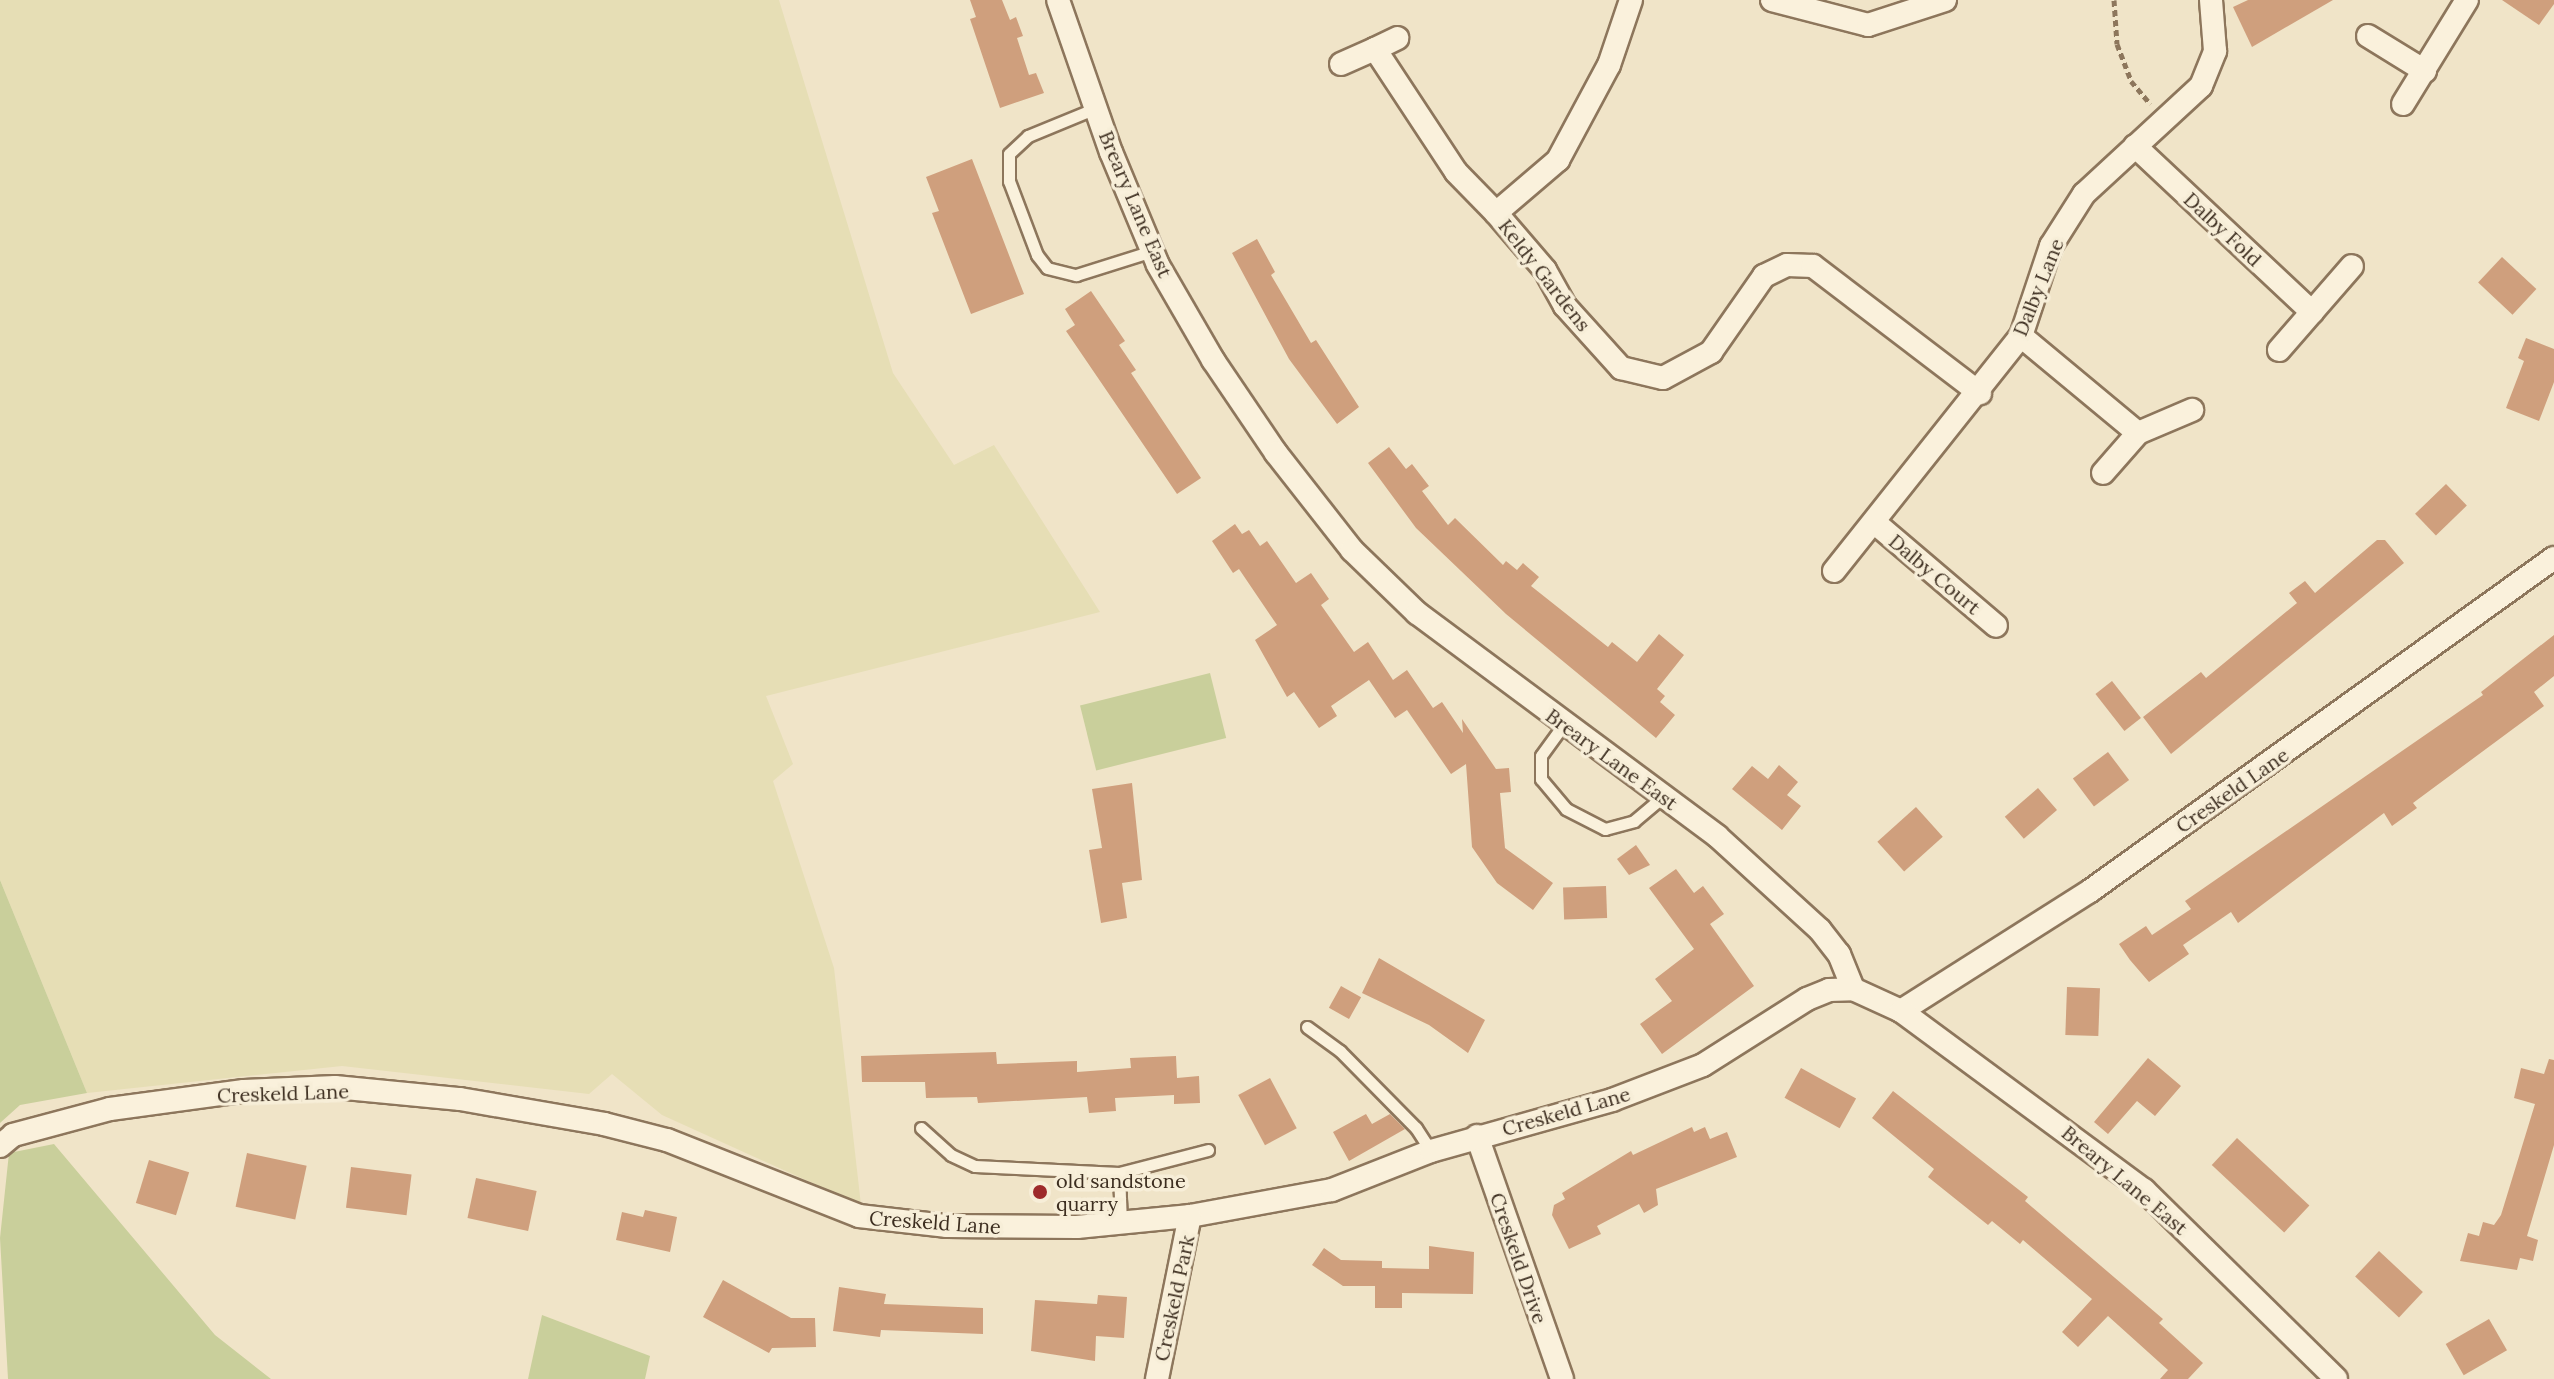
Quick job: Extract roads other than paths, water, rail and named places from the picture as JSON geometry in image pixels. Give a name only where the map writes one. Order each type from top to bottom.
[{"type":"street","name":"Breary Lane East","points":[[1058,0],[1152,251],[1213,360],[1276,453],[1352,550],[1417,613],[1717,836],[1800,910],[1839,954],[1853,989],[1901,1011],[2144,1190],[2324,1375]]},
{"type":"street","points":[[1496,213],[1558,160],[1609,65],[1631,0]]},
{"type":"street","points":[[1772,0],[1868,25],[1945,0]]},
{"type":"street","name":"Dalby Lane","points":[[1834,571],[1980,393],[2021,336],[2051,246],[2084,194],[2201,86],[2215,51],[2211,0]]},
{"type":"street","points":[[2403,104],[2467,0]]},
{"type":"street","points":[[2368,36],[2425,71]]},
{"type":"street","points":[[1341,64],[1398,38]]},
{"type":"street","name":"Keldy Gardens","points":[[1375,49],[1456,172],[1545,270],[1565,306],[1621,368],[1663,378],[1711,352],[1764,276],[1787,265],[1813,266],[1980,393]]},
{"type":"street","name":"Dalby Fold","points":[[2135,146],[2312,312]]},
{"type":"street","points":[[2279,350],[2352,266]]},
{"type":"street","points":[[2021,336],[2138,433]]},
{"type":"street","points":[[2103,473],[2138,433],[2192,410]]},
{"type":"street","name":"Dalby Court","points":[[1874,522],[1996,626]]},
{"type":"street","name":"Creskeld Lane","points":[[1901,1011],[2090,891],[2554,558]]},
{"type":"street","name":"Creskeld Lane","points":[[0,1146],[37,1127],[110,1109],[244,1091],[335,1087],[460,1099],[604,1124],[667,1140],[859,1216],[1023,1228],[1121,1223],[1190,1216],[1332,1190],[1431,1151],[1612,1100],[1703,1065],[1807,999],[1829,990],[1853,989]]},
{"type":"street","name":"Creskeld Drive","points":[[1477,1136],[1562,1379]]},
{"type":"street","name":"Creskeld Park","points":[[1157,1379],[1190,1216]]},
{"type":"lane","points":[[1096,108],[1028,136],[1009,154],[1005,168],[1037,255],[1047,268],[1076,275],[1152,251]]},
{"type":"lane","points":[[1564,724],[1541,756],[1541,779],[1566,809],[1605,829],[1634,821],[1663,797]]},
{"type":"lane","points":[[1307,1027],[1340,1051],[1416,1128],[1431,1151]]},
{"type":"lane","points":[[921,1128],[951,1155],[975,1166],[1119,1173],[1208,1150]]},
{"type":"lane","points":[[1119,1173],[1121,1223]]},
{"type":"place","name":"old sandstone quarry","points":[[1040,1192]]}]
